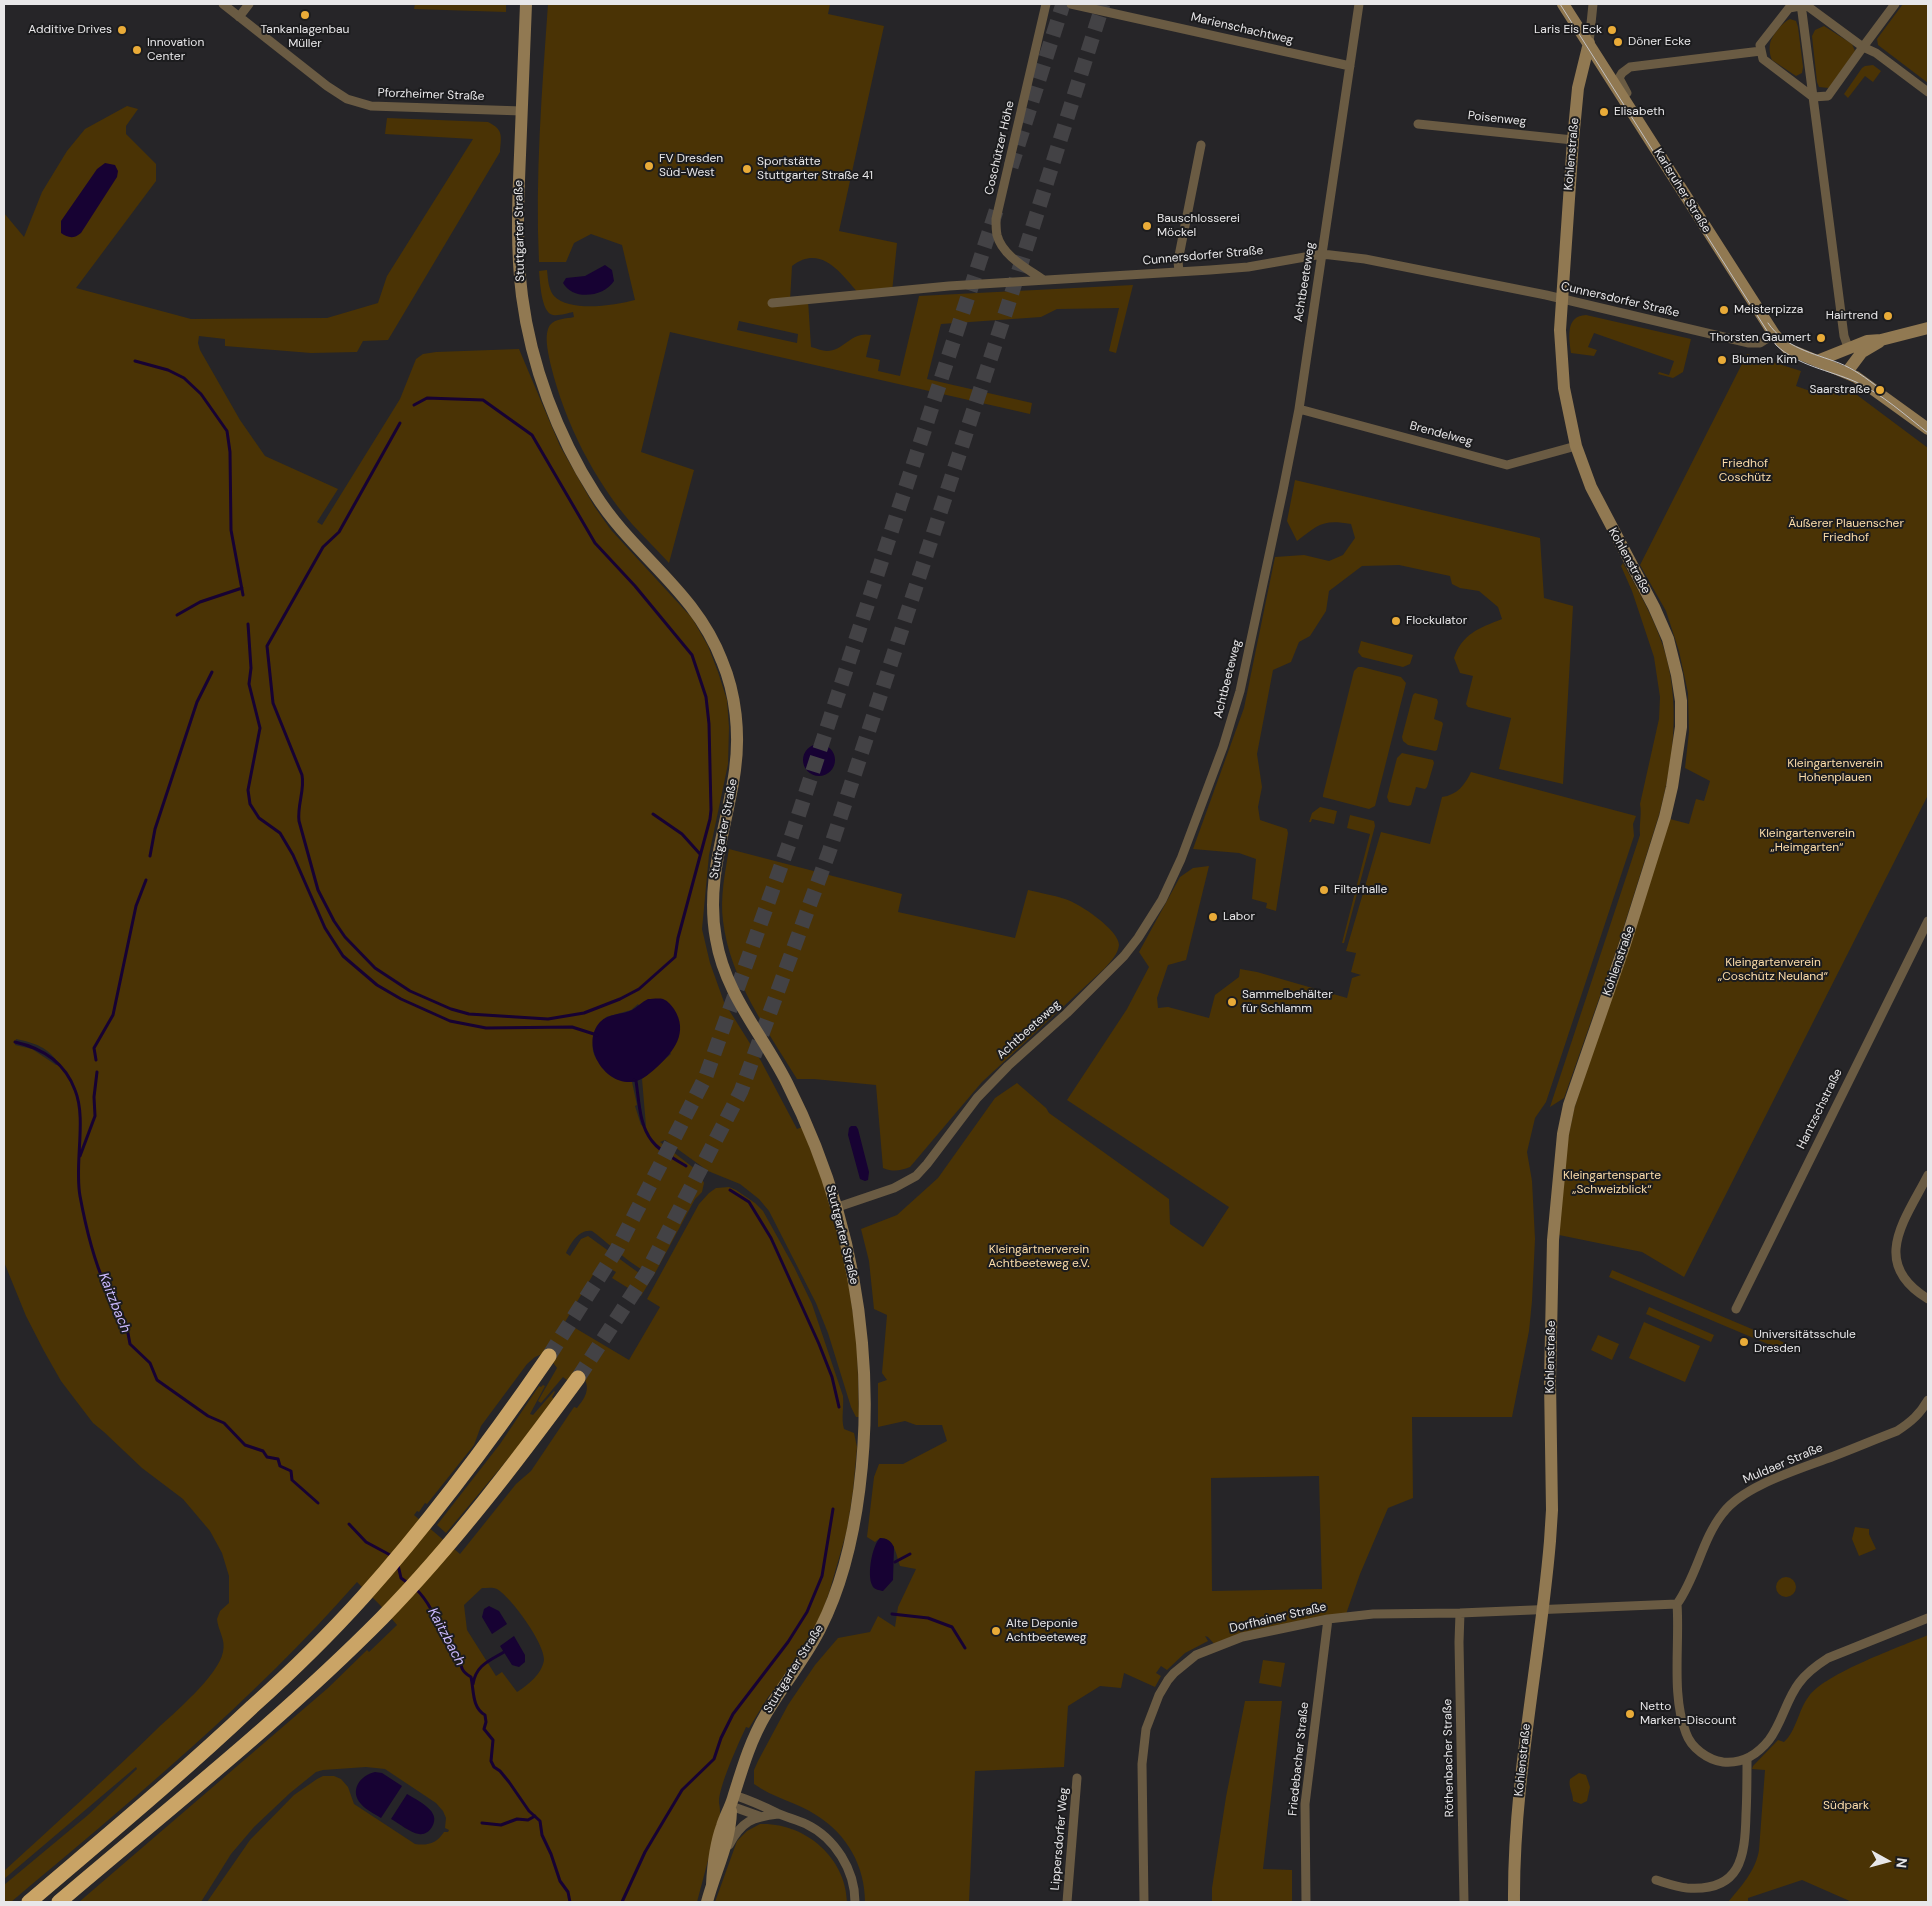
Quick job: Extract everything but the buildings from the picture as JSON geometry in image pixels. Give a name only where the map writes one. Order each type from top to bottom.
[{"type":"highway","points":[[29,1902],[194,1761],[304,1659],[362,1598],[429,1520],[491,1441],[549,1356]]},
{"type":"highway","points":[[59,1902],[195,1789],[322,1677],[383,1617],[453,1540],[516,1462],[578,1378]]},
{"type":"street","name":"Pforzheimer Straße","points":[[223,4],[310,74],[347,99],[372,106],[522,111]]},
{"type":"street","points":[[239,17],[249,4]]},
{"type":"street","name":"Stuttgarter Straße","points":[[526,4],[518,224],[522,296],[531,344],[546,394],[557,422],[576,462],[597,497],[621,529],[680,591],[698,614],[715,642],[725,667],[733,696],[737,745],[736,766],[714,877],[716,944],[725,974],[737,1000],[784,1077],[825,1169],[838,1207],[851,1266],[863,1355],[864,1427],[860,1478],[855,1516],[846,1559],[835,1596],[822,1627],[768,1709],[754,1736],[733,1801],[723,1822],[714,1853],[712,1885]]},
{"type":"street","name":"Coschützer Höhe","points":[[1042,279],[1014,259],[1004,249],[997,236],[996,219],[1046,4]]},
{"type":"street","name":"Marienschachtweg","points":[[1071,4],[1350,66]]},
{"type":"street","name":"Achtbeeteweg","points":[[838,1207],[894,1188],[916,1176],[977,1098],[1124,956],[1162,900],[1197,819],[1223,747],[1240,691],[1299,408],[1358,4]]},
{"type":"street","name":"Karlsruher Straße","points":[[1563,4],[1774,334],[1788,349],[1847,372],[1881,394],[1928,429]]},
{"type":"street","points":[[1588,43],[1593,4]]},
{"type":"street","points":[[1895,4],[1863,47],[1828,96],[1813,97],[1763,59],[1760,45],[1789,8],[1806,5],[1863,47],[1876,53],[1928,92]]},
{"type":"street","points":[[1801,5],[1844,336],[1848,348]]},
{"type":"street","name":"Kohlenstraße","points":[[1514,1902],[1516,1837],[1522,1770],[1548,1566],[1552,1510],[1550,1380],[1553,1240],[1563,1134],[1569,1105],[1625,944],[1665,817],[1672,787],[1681,727],[1681,701],[1677,675],[1668,640],[1654,607],[1591,488],[1576,446],[1564,388],[1560,330],[1573,140],[1578,88],[1588,43]]},
{"type":"street","points":[[1634,114],[1631,99],[1619,78],[1625,70],[1637,66],[1761,51]]},
{"type":"street","name":"Poisenweg","points":[[1418,124],[1573,140]]},
{"type":"street","points":[[1179,272],[1178,261],[1201,144]]},
{"type":"street","name":"Cunnersdorfer Straße","points":[[772,303],[949,286],[1248,267],[1322,254],[1365,259],[1533,293],[1749,343],[1760,343],[1774,334]]},
{"type":"street","points":[[1817,360],[1867,340],[1881,340],[1928,328]]},
{"type":"street","points":[[1847,372],[1862,352],[1881,340]]},
{"type":"street","name":"Brendelweg","points":[[1299,408],[1507,465],[1576,446]]},
{"type":"street","name":"Hantzschstraße","points":[[1736,1309],[1928,921]]},
{"type":"street","points":[[1928,1175],[1898,1235],[1895,1255],[1906,1281],[1928,1299]]},
{"type":"street","name":"Muldaer Straße","points":[[1677,1604],[1687,1590],[1716,1523],[1732,1502],[1771,1481],[1897,1431],[1915,1418],[1928,1400]]},
{"type":"street","points":[[1542,1610],[1677,1604],[1680,1706],[1686,1734],[1699,1752],[1712,1760],[1733,1763],[1747,1759],[1759,1752],[1770,1739],[1798,1684],[1813,1667],[1828,1658],[1928,1618]]},
{"type":"street","name":"Dorfhainer Straße","points":[[1144,1902],[1142,1764],[1146,1729],[1158,1695],[1168,1680],[1196,1655],[1242,1637],[1328,1619],[1373,1614],[1460,1614],[1542,1610]]},
{"type":"street","name":"Röthenbacher Straße","points":[[1460,1614],[1464,1902]]},
{"type":"street","name":"Friedebacher Straße","points":[[1306,1902],[1305,1804],[1328,1619]]},
{"type":"street","points":[[1656,1880],[1686,1888],[1714,1886],[1723,1882],[1736,1870],[1743,1855],[1745,1840],[1747,1759]]},
{"type":"street","name":"Lippersdorfer Weg","points":[[1067,1902],[1078,1778]]},
{"type":"street","points":[[733,1801],[761,1804],[820,1833],[832,1844],[848,1868],[855,1893],[855,1902]]},
{"type":"street","points":[[733,1801],[759,1816]]},
{"type":"street","name":"Stuttgarter Straße","points":[[707,1902],[724,1855],[731,1826],[733,1801]]},
{"type":"street","points":[[724,1855],[737,1830],[759,1816],[778,1814]]},
{"type":"green space","points":[[415,4],[506,4],[506,12],[414,9]]},
{"type":"green space","points":[[548,4],[830,4],[828,14],[884,26],[839,231],[897,243],[892,292],[860,295],[831,264],[822,260],[813,258],[803,260],[792,266],[790,301],[808,300],[811,347],[825,351],[833,350],[858,336],[871,335],[866,357],[880,360],[878,371],[900,376],[919,296],[1133,285],[1116,353],[1109,351],[1119,308],[1057,309],[1041,317],[941,324],[927,379],[1032,403],[1030,414],[670,332],[641,452],[694,470],[669,563],[618,507],[593,470],[564,409],[551,366],[547,346],[548,329],[555,321],[574,317],[573,312],[561,315],[549,313],[542,296],[539,271],[547,270],[554,296],[571,304],[593,306],[635,300],[622,245],[591,234],[574,243],[566,262],[539,262],[541,101]],"holes":[[[739,321],[798,334],[797,343],[737,330]]]},
{"type":"green space","points":[[1903,4],[1928,4],[1928,83],[1878,45],[1877,39]]},
{"type":"green space","points":[[1790,19],[1796,21],[1798,27],[1803,67],[1802,73],[1796,76],[1772,60],[1770,52],[1770,44],[1775,33]]},
{"type":"green space","points":[[1824,26],[1852,44],[1855,51],[1829,88],[1819,87],[1817,82],[1812,36],[1815,30]]},
{"type":"green space","points":[[1873,65],[1881,71],[1873,82],[1865,76],[1848,98],[1844,94],[1862,68]]},
{"type":"green space","points":[[127,106],[138,109],[126,126],[126,134],[156,164],[156,181],[76,288],[191,319],[327,318],[378,303],[387,276],[473,139],[385,134],[387,118],[488,122],[497,128],[501,138],[500,152],[388,340],[363,341],[357,352],[311,353],[225,346],[225,339],[199,336],[200,350],[240,420],[265,456],[338,489],[317,522],[322,525],[400,399],[416,359],[423,354],[436,352],[519,349],[560,446],[594,506],[611,530],[692,618],[708,646],[718,672],[727,700],[729,727],[728,764],[709,855],[702,929],[710,963],[724,1002],[761,1061],[797,1129],[802,1127],[829,1198],[847,1274],[857,1340],[859,1417],[856,1417],[851,1407],[828,1333],[816,1303],[769,1211],[759,1199],[740,1184],[708,1171],[665,1140],[660,1142],[699,1172],[704,1183],[702,1192],[695,1199],[654,1275],[638,1267],[592,1231],[579,1234],[566,1253],[570,1256],[581,1239],[588,1236],[650,1281],[641,1296],[612,1278],[616,1272],[600,1263],[565,1322],[629,1360],[660,1307],[647,1299],[699,1204],[716,1188],[729,1187],[755,1203],[763,1211],[794,1267],[812,1304],[843,1396],[844,1429],[854,1433],[857,1447],[847,1530],[829,1593],[817,1626],[785,1677],[768,1697],[749,1728],[746,1727],[734,1754],[722,1787],[719,1803],[720,1815],[697,1902],[207,1902],[250,1840],[294,1795],[323,1776],[334,1776],[341,1779],[348,1787],[354,1804],[415,1844],[424,1845],[432,1843],[444,1832],[448,1832],[449,1830],[445,1828],[446,1818],[436,1803],[385,1769],[366,1767],[316,1772],[290,1793],[254,1827],[231,1854],[201,1902],[79,1902],[328,1688],[367,1650],[369,1652],[397,1625],[357,1582],[276,1668],[190,1749],[11,1902],[4,1902],[4,1885],[88,1815],[137,1769],[136,1767],[4,1879],[4,1871],[100,1783],[184,1703],[213,1672],[224,1647],[217,1619],[220,1611],[229,1603],[229,1576],[222,1553],[210,1531],[183,1499],[142,1468],[93,1423],[61,1381],[44,1351],[26,1316],[4,1262],[4,213],[24,237],[42,192],[67,151],[85,129]],"holes":[[[638,1004],[671,1054],[642,1079],[646,1126],[641,1125],[635,1106],[637,1105],[632,1082],[627,1081],[598,1061],[594,1055],[593,1048],[593,1041],[606,1017],[631,1010]],[[16,1039],[35,1044],[50,1053],[59,1064],[56,1065],[32,1049],[15,1045]],[[542,1354],[552,1361],[557,1368],[538,1401],[541,1403],[563,1377],[567,1380],[574,1376],[584,1378],[587,1386],[586,1394],[577,1408],[574,1407],[531,1471],[516,1484],[460,1554],[414,1515],[417,1511],[419,1512],[425,1503],[427,1504],[474,1445],[481,1426],[527,1364]],[[482,1588],[492,1588],[497,1589],[503,1594],[518,1611],[539,1643],[544,1660],[534,1679],[526,1686],[517,1692],[502,1672],[496,1676],[467,1630],[464,1605]]]},
{"type":"green space","points":[[1586,315],[1691,339],[1683,372],[1673,378],[1658,374],[1659,372],[1669,375],[1674,361],[1594,333],[1588,347],[1597,350],[1594,356],[1571,353],[1569,335],[1571,324],[1579,316]]},
{"type":"green space","points":[[1747,354],[1801,371],[1796,386],[1813,392],[1817,385],[1840,396],[1845,386],[1928,448],[1928,795],[1684,1277],[1642,1252],[1559,1235],[1563,1164],[1574,1109],[1670,819],[1689,824],[1696,799],[1704,801],[1710,781],[1685,768],[1689,732],[1688,693],[1679,651],[1666,611],[1640,565]]},
{"type":"green space","points":[[1295,480],[1540,538],[1544,598],[1573,606],[1563,784],[1499,769],[1511,718],[1468,707],[1466,704],[1473,676],[1460,673],[1454,658],[1457,650],[1472,633],[1502,619],[1498,607],[1479,591],[1460,588],[1452,584],[1450,576],[1399,565],[1362,566],[1329,591],[1326,611],[1310,636],[1299,642],[1291,662],[1273,670],[1257,754],[1262,787],[1258,807],[1260,820],[1287,829],[1288,833],[1276,911],[1266,908],[1267,903],[1252,899],[1256,859],[1239,853],[1193,849],[1244,708],[1275,557],[1304,555],[1329,561],[1343,555],[1355,538],[1351,524],[1334,522],[1316,527],[1297,541],[1287,521]]},
{"type":"green space","points":[[1623,563],[1655,624],[1669,667],[1674,709],[1672,752],[1659,815],[1619,942],[1564,1098],[1550,1107],[1640,835],[1640,804],[1659,719],[1660,697],[1654,657],[1632,591],[1621,566]]},
{"type":"green space","points":[[1361,641],[1413,655],[1410,664],[1403,667],[1362,657],[1358,652]]},
{"type":"green space","points":[[1358,667],[1401,677],[1406,683],[1375,806],[1369,809],[1323,797],[1354,671]]},
{"type":"green space","points":[[1415,693],[1437,699],[1434,719],[1443,724],[1437,750],[1435,751],[1408,745],[1403,741],[1402,737]]},
{"type":"green space","points":[[1402,753],[1433,760],[1434,763],[1427,787],[1425,789],[1416,787],[1411,805],[1408,806],[1389,802],[1387,797],[1397,758]]},
{"type":"green space","name":"Kleingärtnerverein Achtbeeteweg e.V.","points":[[1471,772],[1636,816],[1633,824],[1634,836],[1546,1102],[1535,1118],[1527,1152],[1532,1181],[1535,1239],[1532,1301],[1529,1331],[1512,1417],[1412,1417],[1413,1498],[1388,1508],[1360,1574],[1345,1617],[1216,1646],[1205,1636],[1208,1641],[1185,1653],[1167,1670],[1161,1666],[1156,1673],[1161,1676],[1155,1687],[1124,1673],[1121,1688],[1100,1686],[1068,1706],[1064,1767],[975,1771],[969,1902],[865,1902],[862,1876],[858,1864],[845,1841],[837,1832],[809,1811],[754,1784],[754,1770],[788,1705],[815,1665],[838,1638],[870,1632],[878,1616],[895,1627],[898,1607],[916,1569],[900,1566],[894,1548],[889,1541],[880,1538],[875,1542],[867,1537],[874,1477],[879,1464],[903,1464],[947,1441],[942,1425],[916,1425],[905,1421],[878,1427],[878,1383],[887,1380],[882,1373],[887,1315],[874,1309],[869,1261],[861,1229],[897,1215],[938,1178],[995,1098],[1017,1083],[1046,1108],[1049,1113],[1169,1199],[1170,1224],[1203,1247],[1229,1207],[1067,1100],[1127,1009],[1149,967],[1139,952],[1180,877],[1193,868],[1209,866],[1186,960],[1168,965],[1157,998],[1158,1008],[1168,1007],[1209,1018],[1215,995],[1239,977],[1240,969],[1257,972],[1347,998],[1352,978],[1361,975],[1351,972],[1356,953],[1346,951],[1381,832],[1430,844],[1442,797],[1456,792]],"holes":[[[1319,1476],[1322,1589],[1212,1591],[1211,1478]]]},
{"type":"green space","points":[[1320,807],[1337,811],[1334,824],[1312,819],[1309,822],[1312,813]]},
{"type":"green space","points":[[1350,815],[1374,821],[1375,826],[1344,943],[1342,943],[1370,834],[1347,828]]},
{"type":"green space","points":[[729,849],[902,894],[898,912],[1015,938],[1028,890],[1056,896],[1088,911],[1106,925],[1113,932],[1119,945],[1114,957],[1105,968],[982,1082],[910,1167],[890,1170],[883,1168],[876,1085],[797,1079],[751,1003],[733,963],[723,921],[723,894]]},
{"type":"green space","points":[[1612,1270],[1785,1343],[1782,1350],[1609,1277]]},
{"type":"green space","points":[[1649,1307],[1714,1335],[1711,1342],[1646,1314]]},
{"type":"green space","points":[[1644,1322],[1700,1346],[1685,1382],[1629,1358]]},
{"type":"green space","points":[[1598,1335],[1619,1344],[1612,1360],[1591,1350]]},
{"type":"green space","points":[[539,1386],[545,1386],[530,1414],[533,1415],[554,1391],[552,1397],[554,1399],[518,1447],[446,1533],[437,1525],[500,1444]]},
{"type":"green space","points":[[1855,1527],[1869,1529],[1869,1534],[1876,1549],[1859,1556],[1852,1539]]},
{"type":"green space","points":[[1786,1577],[1793,1580],[1796,1587],[1793,1594],[1786,1597],[1779,1594],[1776,1587],[1779,1580]]},
{"type":"green space","name":"Südpark","points":[[1928,1635],[1928,1902],[1852,1902],[1802,1880],[1748,1898],[1748,1902],[1728,1902],[1751,1871],[1759,1850],[1765,1770],[1752,1769],[1753,1766],[1778,1740],[1784,1742],[1795,1726],[1805,1702],[1818,1687],[1864,1661]]},
{"type":"green space","points":[[1263,1660],[1285,1663],[1281,1687],[1259,1683]]},
{"type":"green space","points":[[1245,1701],[1282,1701],[1263,1869],[1292,1870],[1292,1902],[1212,1902],[1212,1888],[1226,1797]]},
{"type":"green space","points":[[1579,1773],[1586,1775],[1590,1787],[1587,1801],[1581,1804],[1573,1801],[1570,1785],[1570,1779]]},
{"type":"green space","points":[[760,1824],[792,1829],[820,1845],[831,1857],[839,1871],[845,1886],[847,1902],[715,1902],[737,1841],[747,1831]]},
{"type":"shaded area","points":[[105,163],[115,165],[118,171],[117,177],[81,233],[73,237],[64,235],[61,233],[61,221],[97,169]]},
{"type":"shaded area","points":[[605,265],[612,270],[614,281],[603,291],[588,295],[574,293],[563,283],[566,278],[585,276]]},
{"type":"shaded area","points":[[819,744],[830,749],[835,760],[830,771],[819,776],[808,771],[803,760],[808,749]]},
{"type":"shaded area","points":[[648,999],[663,999],[668,1002],[678,1017],[680,1034],[669,1055],[646,1076],[631,1082],[618,1080],[602,1068],[597,1059],[593,1050],[595,1031],[604,1019],[632,1010]]},
{"type":"shaded area","points":[[851,1126],[856,1126],[858,1129],[869,1172],[868,1180],[865,1181],[860,1179],[848,1135]]},
{"type":"shaded area","points":[[880,1538],[888,1540],[894,1547],[893,1580],[883,1591],[873,1587],[870,1574],[873,1553]]},
{"type":"shaded area","points":[[489,1606],[499,1611],[507,1624],[492,1634],[482,1617],[484,1609]]},
{"type":"shaded area","points":[[514,1636],[525,1655],[525,1662],[519,1667],[512,1665],[500,1646]]},
{"type":"shaded area","points":[[375,1772],[382,1773],[402,1786],[381,1818],[363,1806],[356,1794],[356,1789],[361,1780]]},
{"type":"shaded area","points":[[407,1794],[427,1807],[434,1816],[432,1827],[426,1833],[421,1834],[408,1830],[391,1819]]},
{"type":"waterway","points":[[135,361],[168,370],[184,378],[201,394],[227,431],[230,452],[231,530],[243,595]]},
{"type":"waterway","points":[[400,423],[339,532],[323,547],[267,646],[273,703],[302,775],[303,786],[299,821],[318,890],[334,921],[345,937],[375,968],[410,991],[451,1009],[469,1014],[548,1019],[584,1013],[620,999],[639,989],[675,957],[678,938],[710,819],[709,724],[706,697],[692,655],[635,586],[595,543],[532,435],[483,400],[427,398],[414,405]]},
{"type":"waterway","points":[[177,615],[200,602],[242,588]]},
{"type":"waterway","points":[[248,624],[251,668],[249,684],[260,728],[248,790],[250,804],[259,818],[280,833],[293,855],[325,928],[343,956],[377,985],[401,999],[450,1021],[486,1028],[572,1027],[597,1035]]},
{"type":"waterway","points":[[150,856],[155,829],[197,702],[212,672]]},
{"type":"waterway","points":[[653,814],[682,834],[700,854]]},
{"type":"waterway","points":[[96,1060],[94,1048],[113,1015],[136,906],[146,880]]},
{"type":"waterway","name":"Kaitzbach","points":[[15,1042],[34,1048],[51,1058],[65,1072],[75,1090],[80,1114],[78,1170],[84,1218],[101,1275],[123,1316],[130,1344],[150,1363],[157,1380],[208,1416],[224,1423],[245,1445],[263,1451],[267,1457],[278,1459],[280,1466],[291,1471],[292,1480],[318,1503]]},
{"type":"waterway","points":[[80,1156],[95,1116],[94,1097],[97,1072]]},
{"type":"waterway","points":[[634,1080],[636,1081],[644,1128],[648,1135],[659,1149],[686,1166]]},
{"type":"waterway","points":[[730,1190],[749,1202],[771,1238],[819,1344],[832,1377],[839,1407]]},
{"type":"waterway","points":[[622,1902],[645,1852],[682,1790],[714,1759],[721,1738],[733,1714],[788,1642],[807,1612],[822,1576],[833,1509]]},
{"type":"waterway","name":"Kaitzbach","points":[[349,1524],[366,1542],[392,1556]]},
{"type":"waterway","points":[[895,1562],[910,1554]]},
{"type":"waterway","name":"Kaitzbach","points":[[398,1565],[401,1578],[408,1583]]},
{"type":"waterway","name":"Kaitzbach","points":[[415,1588],[432,1611],[451,1654],[460,1658],[463,1669],[471,1677],[476,1704],[485,1715],[484,1729],[493,1740],[491,1761],[494,1767],[509,1782],[529,1811],[540,1821],[542,1835],[560,1881],[568,1892],[570,1902]]},
{"type":"waterway","points":[[892,1614],[928,1618],[952,1627],[965,1648]]},
{"type":"waterway","points":[[473,1684],[480,1668],[504,1652]]},
{"type":"waterway","points":[[482,1823],[501,1825],[517,1819],[528,1820],[535,1816]]},
{"type":"tunnel","points":[[1011,167],[1063,4]]},
{"type":"tunnel","points":[[578,1378],[647,1272],[741,1091],[829,852],[1008,305],[1103,4]]},
{"type":"tunnel","points":[[549,1356],[617,1249],[706,1076],[790,841],[998,205]]},
{"type":"tram line","points":[[1560,4],[1776,345],[1804,363],[1856,382],[1875,392],[1928,433]]},
{"type":"tram line","points":[[1768,323],[1791,344],[1844,365],[1879,388]]},
{"type":"place","name":"Tankanlagenbau Müller","points":[[305,15]]},
{"type":"place","name":"Additive Drives","points":[[122,30]]},
{"type":"place","name":"Laris Eis Eck","points":[[1612,30]]},
{"type":"place","name":"Döner Ecke","points":[[1618,42]]},
{"type":"place","name":"Innovation Center","points":[[137,50]]},
{"type":"place","name":"Elisabeth","points":[[1604,112]]},
{"type":"place","name":"FV Dresden Süd-West","points":[[649,166]]},
{"type":"place","name":"Sportstätte Stuttgarter Straße 41","points":[[747,169]]},
{"type":"place","name":"Bauschlosserei Möckel","points":[[1147,226]]},
{"type":"place","name":"Meisterpizza","points":[[1724,310]]},
{"type":"place","name":"Hairtrend","points":[[1888,316]]},
{"type":"place","name":"Thorsten Gaumert","points":[[1821,338]]},
{"type":"place","name":"Blumen Kim","points":[[1722,360]]},
{"type":"place","name":"Saarstraße","points":[[1880,390]]},
{"type":"place","name":"Flockulator","points":[[1396,621]]},
{"type":"place","name":"Filterhalle","points":[[1324,890]]},
{"type":"place","name":"Labor","points":[[1213,917]]},
{"type":"place","name":"Sammelbehälter für Schlamm","points":[[1232,1002]]},
{"type":"place","name":"Universitätsschule Dresden","points":[[1744,1342]]},
{"type":"place","name":"Alte Deponie Achtbeeteweg","points":[[996,1631]]},
{"type":"place","name":"Netto Marken-Discount","points":[[1630,1714]]},
{"type":"park label","name":"Friedhof Coschütz","points":[[1745,471]]},
{"type":"park label","name":"Äußerer Plauenscher Friedhof","points":[[1846,531]]},
{"type":"park label","name":"Kleingartenverein Hohenplauen","points":[[1835,771]]},
{"type":"park label","name":"Kleingartenverein „Heimgarten“","points":[[1807,841]]},
{"type":"park label","name":"Kleingartenverein „Coschütz Neuland“","points":[[1773,970]]},
{"type":"park label","name":"Kleingartensparte „Schweizblick“","points":[[1612,1183]]}]
